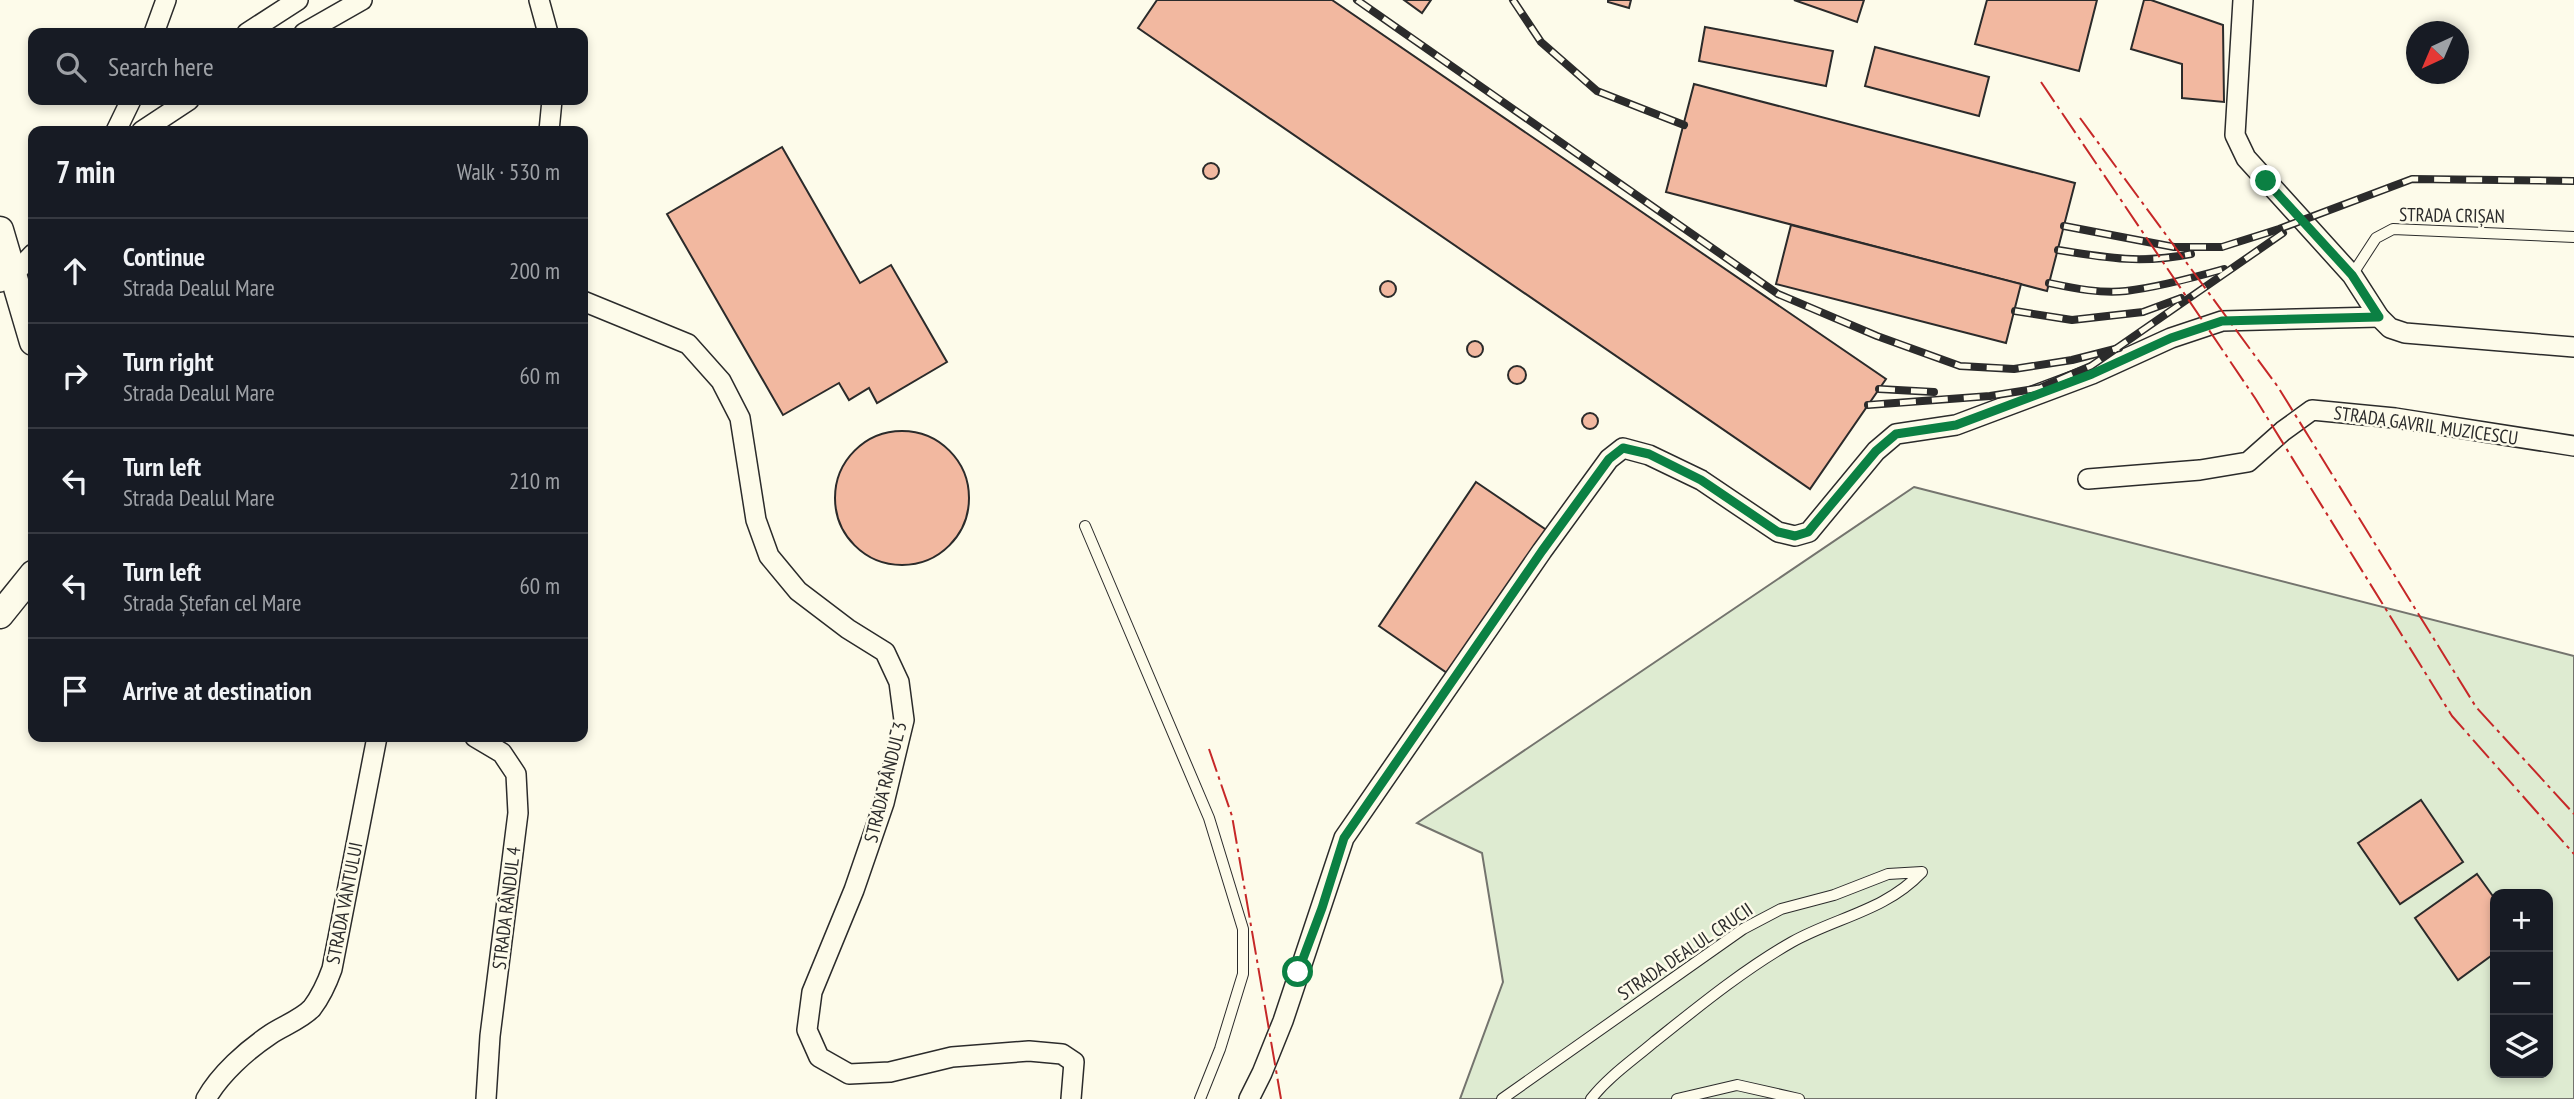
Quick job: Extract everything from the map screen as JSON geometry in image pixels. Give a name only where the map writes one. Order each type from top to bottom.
[{"type":"street","points":[[156,28],[166,0]]},
{"type":"street","points":[[255,28],[298,0]]},
{"type":"street","points":[[313,28],[362,0]]},
{"type":"street","points":[[540,0],[547,28]]},
{"type":"street","points":[[2244,0],[2235,135],[2246,158],[2352,275],[2379,317],[2390,328],[2405,333],[2574,347]]},
{"type":"street","points":[[118,126],[129,105]]},
{"type":"street","points":[[145,126],[160,105]]},
{"type":"street","points":[[149,126],[181,105]]},
{"type":"street","points":[[549,126],[552,105]]},
{"type":"street","points":[[0,230],[7,278],[28,330]]},
{"type":"street","points":[[7,278],[28,259]]},
{"type":"street","name":"STRADA RÂNDUL 3","points":[[588,303],[688,344],[721,382],[740,418],[756,520],[769,556],[798,591],[848,629],[885,652],[899,682],[904,720],[884,803],[854,890],[812,992],[807,1030],[819,1057],[849,1074],[890,1072],[952,1057],[1029,1051],[1062,1054],[1074,1062],[1071,1099]]},
{"type":"street","points":[[1249,1099],[1283,1021],[1344,838],[1542,551],[1609,459],[1623,448],[1649,454],[1701,480],[1778,532],[1795,536],[1808,532],[1876,451],[1896,434],[1956,425],[2092,374],[2171,338],[2222,321],[2379,317]]},
{"type":"street","name":"STRADA GAVRIL MUZICESCU","points":[[2088,479],[2200,470],[2248,462],[2312,410],[2395,418],[2574,446]]},
{"type":"street","points":[[0,615],[28,579]]},
{"type":"street","name":"STRADA VÂNTULUI","points":[[206,1099],[212,1088],[239,1060],[268,1036],[310,1010],[324,990],[332,969],[376,742]]},
{"type":"street","name":"STRADA RÂNDUL 4","points":[[484,742],[502,752],[516,774],[518,813],[490,1036],[486,1099]]},
{"type":"lane","name":"STRADA CRIȘAN","points":[[2352,275],[2376,238],[2393,229],[2574,237]]},
{"type":"lane","points":[[1086,526],[1209,818],[1243,929],[1243,974],[1220,1049],[1200,1099]]},
{"type":"lane","name":"STRADA DEALUL CRUCII","points":[[1502,1099],[1743,929],[1781,909],[1834,895],[1888,874],[1923,872],[1906,889],[1861,914],[1794,942],[1737,979],[1627,1064],[1591,1099]]},
{"type":"lane","points":[[1676,1099],[1737,1085],[1799,1099]]},
{"type":"green space","points":[[1914,487],[2574,656],[2574,1099],[1460,1099],[1503,982],[1482,853],[1417,823]]},
{"type":"building","points":[[1157,0],[1332,0],[1886,379],[1810,489],[1138,28]]},
{"type":"building","points":[[1404,0],[1431,0],[1422,13]]},
{"type":"building","points":[[1608,0],[1631,0],[1629,8]]},
{"type":"building","points":[[1794,0],[1864,0],[1857,22]]},
{"type":"building","points":[[1987,0],[2097,0],[2079,71],[1975,44]]},
{"type":"building","points":[[2144,0],[2151,0],[2223,25],[2224,102],[2182,98],[2182,64],[2131,49]]},
{"type":"building","points":[[1705,27],[1833,51],[1826,86],[1699,61]]},
{"type":"building","points":[[1875,47],[1989,77],[1979,116],[1865,86]]},
{"type":"building","points":[[1694,84],[2075,183],[2047,291],[1666,192]]},
{"type":"building","points":[[782,147],[860,283],[891,265],[947,362],[877,403],[869,388],[849,400],[839,383],[783,415],[667,214]]},
{"type":"building","points":[[1211,163],[1219,171],[1211,179],[1203,171]]},
{"type":"building","points":[[1791,225],[2021,284],[2006,343],[1776,284]]},
{"type":"building","points":[[1388,281],[1394,283],[1394,295],[1388,297],[1382,295],[1380,289],[1382,283]]},
{"type":"building","points":[[1472,341],[1478,341],[1483,349],[1481,355],[1472,357],[1467,352],[1467,346]]},
{"type":"building","points":[[1513,366],[1521,366],[1526,375],[1524,382],[1513,384],[1508,379],[1508,371]]},
{"type":"building","points":[[1590,413],[1596,415],[1596,427],[1590,429],[1584,427],[1582,421],[1584,415]]},
{"type":"building","points":[[902,431],[928,436],[949,451],[964,472],[969,498],[964,524],[949,545],[928,560],[902,565],[876,560],[855,545],[840,524],[835,498],[840,472],[855,451],[876,436]]},
{"type":"building","points":[[1476,482],[1548,531],[1450,675],[1379,626]]},
{"type":"building","points":[[2421,800],[2463,862],[2400,904],[2358,843]]},
{"type":"building","points":[[2477,874],[2490,892],[2490,957],[2458,980],[2415,918]]},
{"type":"railway","points":[[1357,0],[1778,294],[1877,336],[1960,366],[2014,369],[2072,360],[2119,348]]},
{"type":"railway","points":[[1513,0],[1541,42],[1597,91],[1684,125]]},
{"type":"railway","points":[[2064,226],[2174,247],[2222,247],[2279,229],[2412,179],[2573,181]]},
{"type":"railway","points":[[1868,405],[1990,396],[2040,388],[2091,366],[2283,233]]},
{"type":"railway","points":[[2058,250],[2140,259],[2191,254]]},
{"type":"railway","points":[[2049,283],[2077,289],[2116,292],[2163,285],[2224,269]]},
{"type":"railway","points":[[2015,311],[2072,320],[2143,312],[2181,298]]},
{"type":"railway","points":[[1879,389],[1934,392]]},
{"type":"power","points":[[2041,82],[2255,398],[2452,716],[2574,854]]},
{"type":"power","points":[[2080,118],[2278,387],[2476,707],[2574,814]]},
{"type":"power","points":[[1209,749],[1232,816],[1281,1099]]},
{"type":"route","points":[[1298,972],[1344,838],[1542,551],[1609,459],[1623,448],[1649,454],[1701,480],[1778,532],[1795,536],[1808,532],[1876,451],[1896,434],[1956,425],[2092,374],[2171,338],[2222,321],[2379,317],[2352,275],[2266,181]]}]
